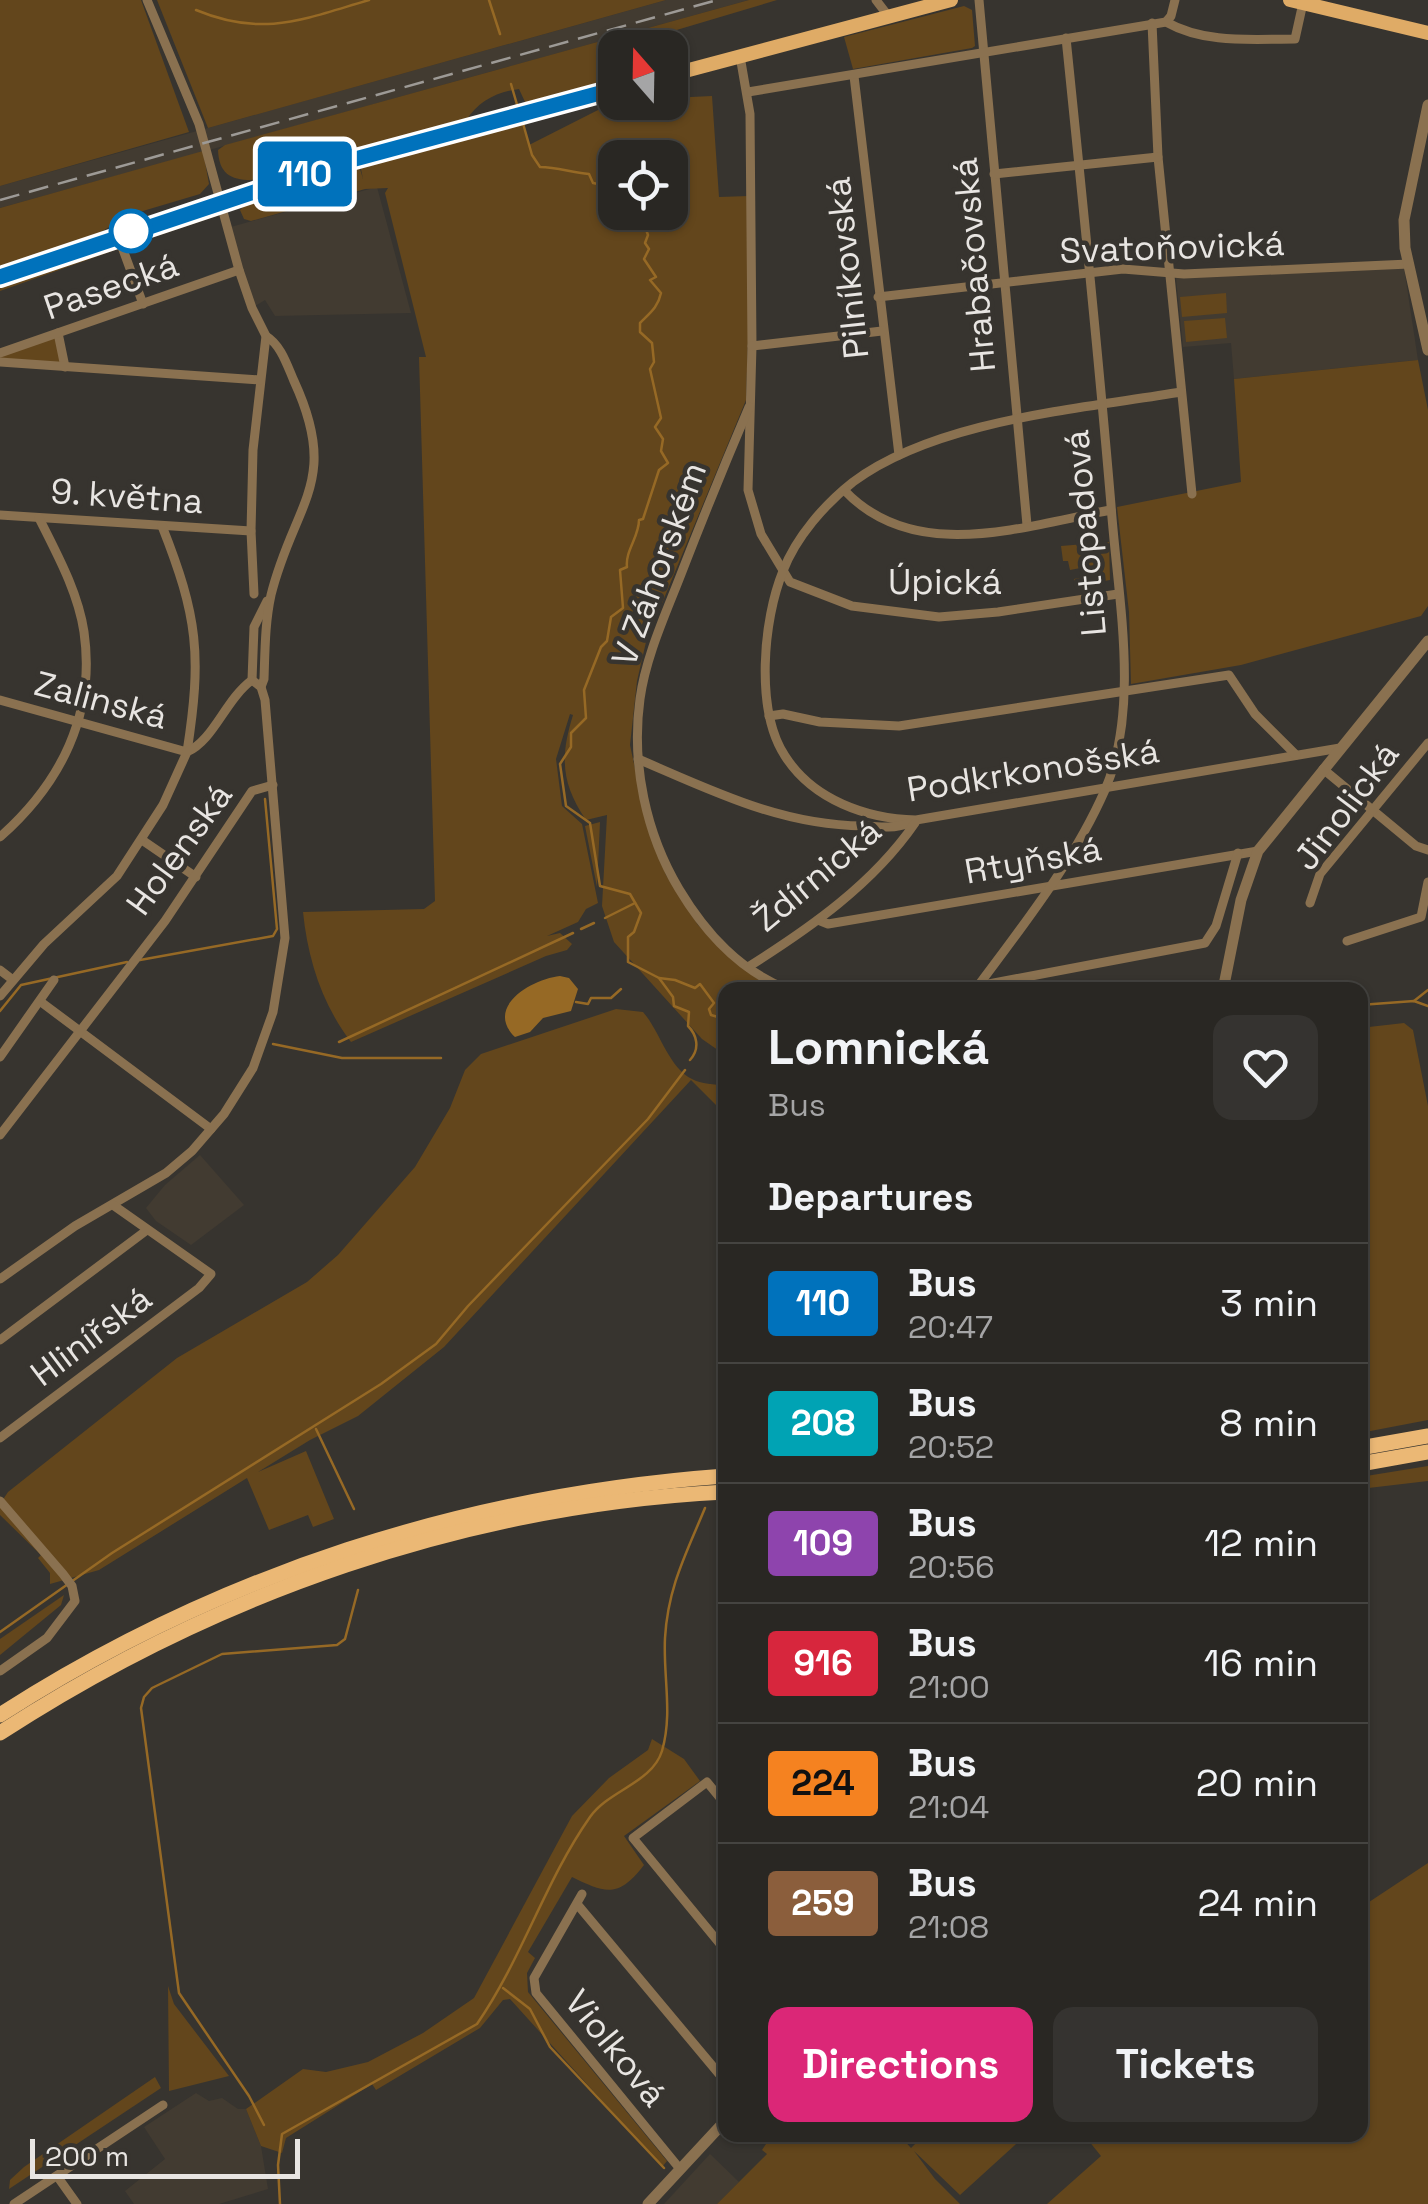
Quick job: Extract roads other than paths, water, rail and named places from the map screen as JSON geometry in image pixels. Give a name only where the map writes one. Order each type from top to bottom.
[{"type":"highway","points":[[1368,1447],[1428,1436]]},
{"type":"highway","points":[[1368,1463],[1428,1452]]},
{"type":"highway","points":[[0,1715],[153,1628],[330,1554],[431,1524],[540,1499],[718,1477]]},
{"type":"highway","points":[[0,1733],[103,1671],[188,1628],[274,1591],[363,1560],[454,1534],[551,1513],[632,1500],[718,1493]]},
{"type":"main road","points":[[688,69],[951,0]]},
{"type":"main road","points":[[1297,2],[1428,32]]},
{"type":"main road","points":[[0,276],[121,242],[220,200],[344,162],[598,94]]},
{"type":"street","points":[[147,0],[199,124],[252,308],[266,336],[251,531],[254,594]]},
{"type":"street","points":[[876,0],[889,16]]},
{"type":"street","name":"Hrabačovská","points":[[979,0],[1027,526]]},
{"type":"street","points":[[1166,22],[1175,0]]},
{"type":"street","points":[[748,92],[1152,23],[1166,22],[1178,29],[1222,39],[1295,39],[1297,2]]},
{"type":"street","points":[[1152,23],[1158,157],[1192,494]]},
{"type":"street","name":"Listopadová","points":[[981,982],[1052,884],[1106,788],[1124,692],[1103,406],[1066,38]]},
{"type":"street","name":"V Záhorském","points":[[740,56],[748,92],[752,346],[748,490],[761,534],[783,570]]},
{"type":"street","name":"Pilníkovská","points":[[854,76],[898,455]]},
{"type":"street","points":[[1428,105],[1421,165],[1404,220],[1408,264],[1428,350]]},
{"type":"street","points":[[994,174],[1158,157]]},
{"type":"street","points":[[121,242],[142,304]]},
{"type":"street","name":"Svatoňovická","points":[[878,296],[1123,270],[1170,274],[1408,264]]},
{"type":"street","name":"Pasecká","points":[[0,353],[125,304],[142,304],[240,270]]},
{"type":"street","points":[[752,346],[882,331]]},
{"type":"street","points":[[58,333],[65,366]]},
{"type":"street","points":[[0,1279],[75,1226],[166,1173],[211,1129],[252,1068],[280,983],[285,938],[265,700],[256,684],[254,627],[272,593],[311,487],[316,454],[312,424],[302,397],[282,353],[274,340],[266,336]]},
{"type":"street","points":[[0,362],[260,380]]},
{"type":"street","name":"Podkrkonošská","points":[[1181,392],[943,438],[898,455],[844,490],[802,536],[783,570],[767,646],[769,716],[787,759],[820,791],[862,813],[892,820],[916,820],[1340,748]]},
{"type":"street","name":"V Záhorském","points":[[751,402],[652,652],[640,696],[638,759],[646,809],[672,877],[708,934],[775,982]]},
{"type":"street","points":[[844,490],[858,505],[897,527],[930,536],[976,534],[1111,510]]},
{"type":"street","name":"9. května","points":[[0,515],[251,531]]},
{"type":"street","points":[[0,837],[44,794],[64,761],[78,721],[86,659],[84,630],[66,572],[39,518]]},
{"type":"street","points":[[0,996],[44,944],[117,876],[164,805],[187,752],[196,693],[193,618],[162,526]]},
{"type":"street","name":"Úpická","points":[[783,570],[790,582],[828,598],[910,615],[969,615],[1118,594]]},
{"type":"street","points":[[1226,982],[1244,888],[1258,851],[1428,641]]},
{"type":"street","points":[[769,716],[783,714],[820,722],[899,726],[1229,675],[1255,714],[1296,755]]},
{"type":"street","points":[[187,752],[200,746],[235,692],[256,684]]},
{"type":"street","name":"Zalinská","points":[[0,700],[187,752]]},
{"type":"street","name":"Jinolická","points":[[1310,903],[1320,874],[1428,743]]},
{"type":"street","points":[[638,759],[714,794],[760,811],[804,821],[899,827],[916,820]]},
{"type":"street","points":[[1323,769],[1416,846],[1428,850]]},
{"type":"street","name":"Holenská","points":[[0,1135],[196,877],[252,791],[273,785]]},
{"type":"street","name":"Ždírnická","points":[[748,966],[818,920],[868,876],[916,820]]},
{"type":"street","points":[[142,840],[196,877]]},
{"type":"street","name":"Rtyňská","points":[[818,920],[828,924],[1258,851]]},
{"type":"street","points":[[999,982],[1205,943],[1216,926],[1238,853]]},
{"type":"street","points":[[1347,941],[1421,917],[1428,882]]},
{"type":"street","points":[[0,970],[13,980]]},
{"type":"street","points":[[0,1057],[54,980]]},
{"type":"street","points":[[41,1002],[211,1129]]},
{"type":"street","points":[[0,1340],[147,1230],[113,1205]]},
{"type":"street","name":"Hlinířská","points":[[0,1438],[199,1288],[211,1274],[147,1230]]},
{"type":"street","points":[[0,1501],[75,1595],[74,1606],[33,1650],[0,1671]]},
{"type":"street","points":[[718,1795],[707,1782],[633,1838],[718,1941]]},
{"type":"street","name":"Violková","points":[[680,2169],[536,1994],[534,1978],[580,1899],[718,2072]]},
{"type":"street","points":[[14,2204],[163,2105]]},
{"type":"street","points":[[648,2204],[718,2128]]},
{"type":"street","points":[[57,2176],[78,2204]]},
{"type":"waterway","points":[[196,10],[242,23],[283,23],[369,0]]},
{"type":"waterway","points":[[489,0],[500,34]]},
{"type":"waterway","points":[[511,84],[518,108]]},
{"type":"waterway","points":[[522,120],[532,155],[540,167],[589,174],[593,183],[598,184]]},
{"type":"waterway","points":[[646,230],[645,243],[649,249],[644,259],[656,277],[650,280],[661,293],[656,306],[640,323],[640,332],[652,343],[654,362],[650,369],[661,418],[655,427],[663,439],[661,451],[668,463],[659,470],[643,519],[639,520],[627,567],[620,570],[623,608],[611,617],[607,641],[584,690],[586,718],[571,733],[571,747],[560,764],[566,806],[590,823],[600,886],[630,894],[641,913],[628,937],[628,962],[659,978],[695,988],[700,984],[714,1003],[709,1009],[711,1015],[718,1017]]},
{"type":"waterway","points":[[140,960],[273,936],[277,929],[265,799]]},
{"type":"waterway","points":[[605,918],[635,903]]},
{"type":"waterway","points":[[581,929],[594,923]]},
{"type":"waterway","points":[[339,1042],[573,933]]},
{"type":"waterway","points":[[0,1011],[21,985],[127,962]]},
{"type":"waterway","points":[[659,978],[673,997],[674,1006],[689,1012],[688,1026],[696,1046],[690,1060]]},
{"type":"waterway","points":[[576,1002],[588,1004],[591,998],[611,998],[621,989]]},
{"type":"waterway","points":[[1414,1001],[1428,990]]},
{"type":"waterway","points":[[1368,1004],[1414,1001],[1428,1006]]},
{"type":"waterway","points":[[273,1044],[342,1058],[441,1058]]},
{"type":"waterway","points":[[0,1632],[112,1553],[381,1384],[436,1344],[648,1119],[685,1070]]},
{"type":"waterway","points":[[316,1429],[354,1509]]},
{"type":"waterway","points":[[280,2204],[278,2165],[282,2134],[477,2024],[590,1817],[657,1762],[667,1723],[665,1638],[670,1603],[705,1508]]},
{"type":"waterway","points":[[264,2125],[249,2096],[179,1993],[141,1708],[152,1688],[222,1654],[337,1645],[345,1639],[358,1590]]},
{"type":"waterway","points":[[503,1988],[530,2009],[550,2047],[664,2168]]},
{"type":"railway","points":[[0,200],[717,0]]}]
